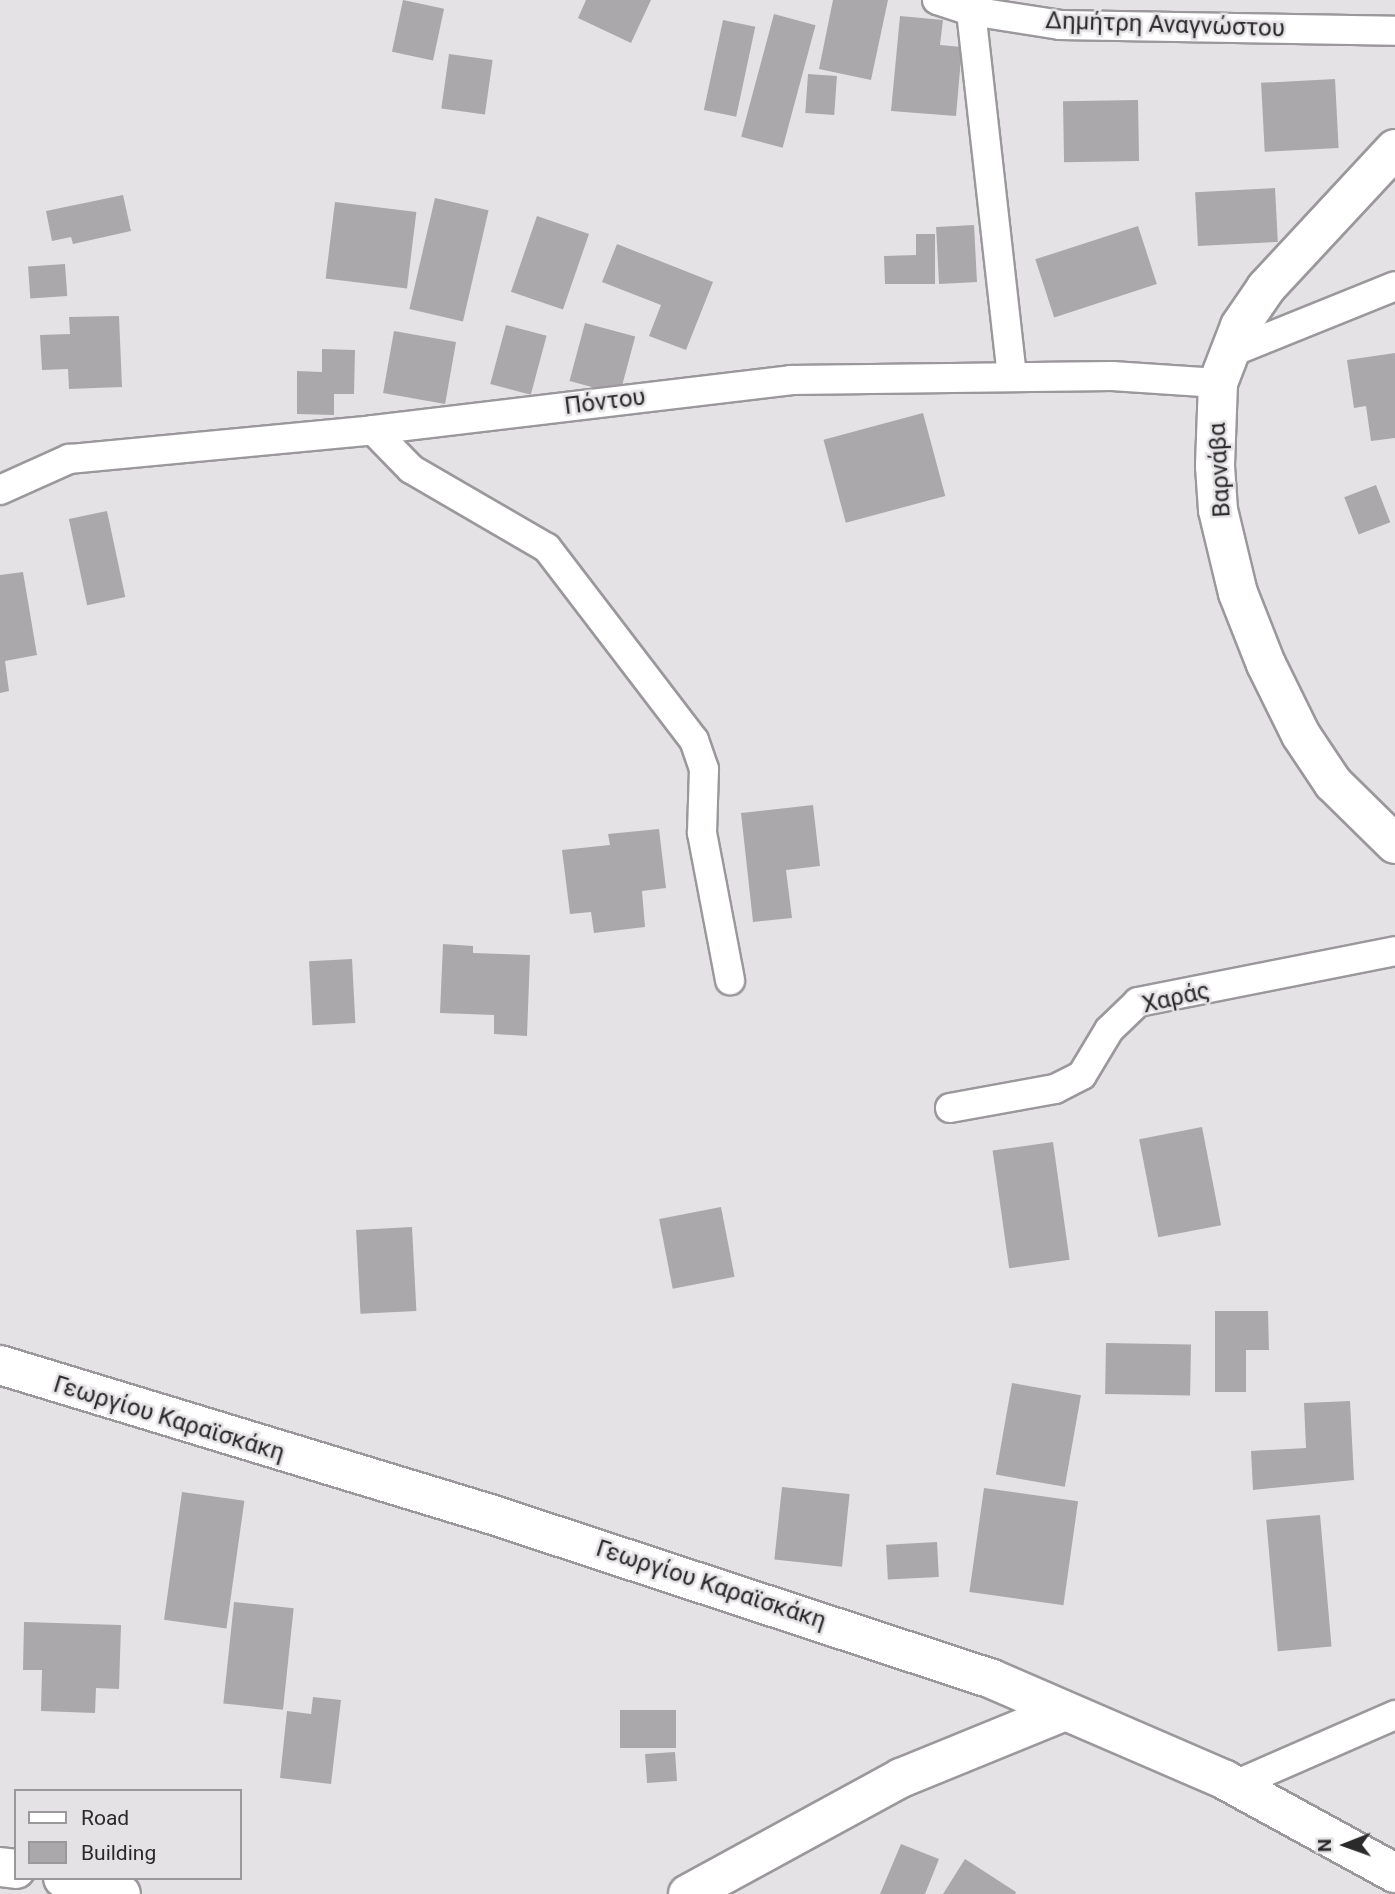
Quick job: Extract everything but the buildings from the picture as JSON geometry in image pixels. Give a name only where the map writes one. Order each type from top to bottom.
[{"type":"main road","points":[[1223,369],[1266,288],[1395,149]]},
{"type":"main road","name":"Βαρνάβα","points":[[1223,369],[1218,510],[1238,593],[1301,735],[1333,783],[1395,844]]},
{"type":"main road","name":"Γεωργίου Καραϊσκάκη","points":[[0,1366],[784,1609],[992,1679],[1235,1785],[1395,1873]]},
{"type":"main road","points":[[688,1894],[901,1778],[1063,1712]]},
{"type":"main road","points":[[70,1880],[121,1894]]},
{"type":"street","name":"Δημήτρη Αναγνώστου","points":[[937,0],[971,12],[1060,25],[1395,31]]},
{"type":"street","points":[[971,12],[1012,376]]},
{"type":"street","points":[[1223,369],[1395,286]]},
{"type":"street","name":"Πόντου","points":[[0,490],[69,459],[373,430],[791,380],[1223,369]]},
{"type":"street","points":[[373,430],[411,469],[547,548],[694,740],[704,769],[702,833],[730,980]]},
{"type":"street","name":"Χαράς","points":[[950,1108],[1055,1090],[1082,1075],[1109,1030],[1138,1002],[1395,951]]},
{"type":"street","points":[[1235,1785],[1395,1715]]}]
